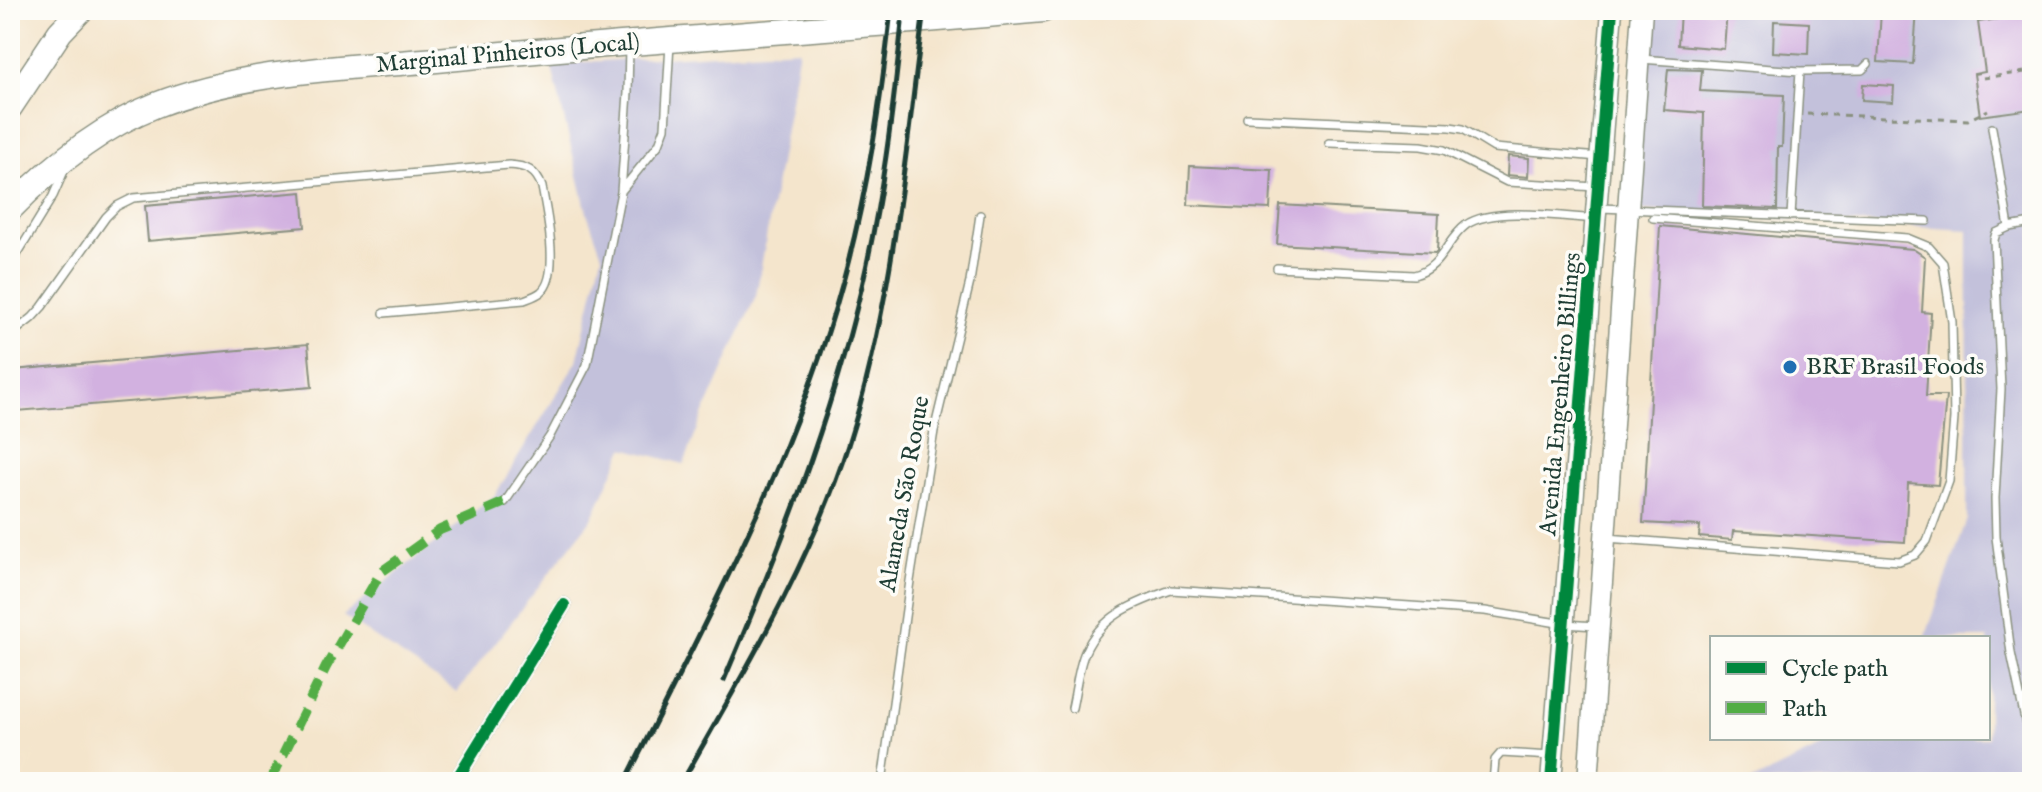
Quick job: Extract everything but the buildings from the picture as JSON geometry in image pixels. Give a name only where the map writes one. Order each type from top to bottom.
[{"type":"highway","points":[[10,107],[60,32],[81,10]]},
{"type":"highway","name":"Marginal Pinheiros (Local)","points":[[10,209],[71,153],[109,129],[155,105],[200,90],[254,79],[629,43],[1043,10]]},
{"type":"street","name":"Avenida Engenheiro Billings","points":[[1551,782],[1612,10]]},
{"type":"street","points":[[1588,782],[1642,10]]},
{"type":"street","points":[[1590,314],[1621,317]]},
{"type":"street","points":[[455,782],[564,605]]},
{"type":"lane","points":[[621,192],[659,144],[665,128],[670,40]]},
{"type":"lane","points":[[505,502],[550,436],[587,365],[621,192],[629,43]]},
{"type":"lane","points":[[1639,58],[1800,71],[1862,70],[1868,64]]},
{"type":"lane","points":[[1791,216],[1800,71]]},
{"type":"lane","points":[[1247,118],[1450,127],[1463,129],[1494,148],[1602,157]]},
{"type":"lane","points":[[1992,128],[2009,227]]},
{"type":"lane","points":[[1329,143],[1421,146],[1444,150],[1507,182],[1598,205],[1628,209],[1927,221]]},
{"type":"lane","points":[[10,266],[53,196],[71,153]]},
{"type":"lane","points":[[11,332],[42,307],[106,217],[117,206],[133,198],[509,165],[530,169],[539,177],[551,249],[547,285],[541,292],[524,300],[384,313]]},
{"type":"lane","points":[[1277,268],[1414,275],[1438,263],[1459,232],[1477,219],[1598,205]]},
{"type":"lane","name":"Alameda São Roque","points":[[882,782],[934,431],[970,282],[980,215]]},
{"type":"lane","points":[[1605,538],[1899,561],[1915,555],[1927,541],[1949,481],[1954,418],[1952,322],[1943,263],[1929,247],[1907,238],[1653,218]]},
{"type":"lane","points":[[2032,223],[2009,227],[1996,233],[1994,240],[2001,389],[1996,537],[2011,653],[2032,753]]},
{"type":"lane","points":[[1072,708],[1085,652],[1107,622],[1129,605],[1171,590],[1485,611],[1564,624],[1599,626]]},
{"type":"lane","points":[[1493,782],[1495,760],[1501,753],[1553,756]]},
{"type":"path","points":[[1983,78],[2032,71]]},
{"type":"path","points":[[1797,113],[1968,120],[1988,110]]},
{"type":"shaded area","points":[[1641,10],[2032,10],[2032,782],[1750,782],[1818,749],[1828,740],[1990,740],[1990,636],[1926,636],[1967,519],[1968,230],[1626,209]]},
{"type":"shaded area","points":[[799,49],[756,296],[684,464],[624,448],[593,517],[457,692],[343,616],[495,495],[577,361],[602,255],[587,213],[551,64]]},
{"type":"railway","points":[[625,782],[747,535],[801,408],[824,344],[844,278],[867,178],[891,10]]},
{"type":"railway","points":[[682,782],[795,575],[815,533],[848,445],[887,284],[924,10]]},
{"type":"railway","points":[[724,680],[802,486],[849,337],[881,188],[902,23]]},
{"type":"marked path","points":[[270,782],[326,667],[381,572],[440,530],[505,502]]},
{"type":"cycle path","points":[[1551,782],[1612,10]]},
{"type":"cycle path","points":[[455,782],[564,605]]},
{"type":"place","name":"BRF Brasil Foods","points":[[1790,367]]}]
